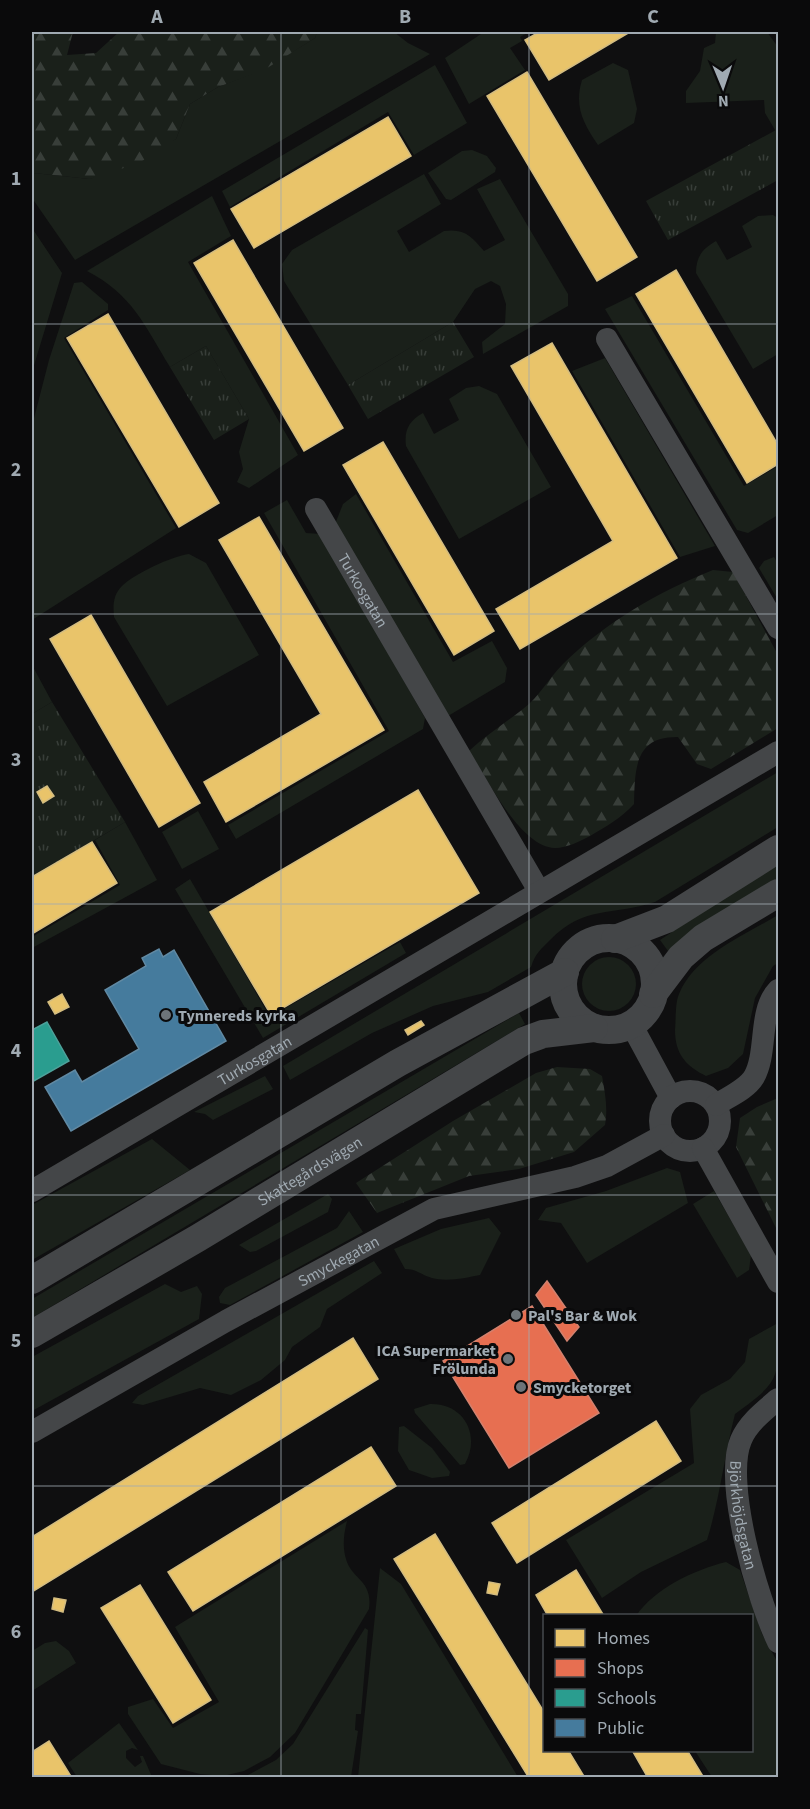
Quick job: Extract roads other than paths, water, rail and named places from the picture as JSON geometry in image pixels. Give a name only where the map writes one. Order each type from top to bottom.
[{"type":"street","points":[[607,339],[778,628]]},
{"type":"street","name":"Turkosgatan","points":[[316,509],[539,891]]},
{"type":"street","name":"Turkosgatan","points":[[32,1191],[778,752]]},
{"type":"street","points":[[615,939],[667,919],[778,849]]},
{"type":"street","points":[[671,1098],[631,1024],[643,1015],[653,994],[681,957],[695,944],[778,894]]},
{"type":"street","points":[[594,1028],[585,1024],[571,1010],[564,992],[564,972],[572,957],[584,946],[599,939],[615,939],[633,945],[646,958],[654,976],[653,994]]},
{"type":"street","points":[[32,1280],[398,1064],[564,972]]},
{"type":"street","points":[[716,1105],[746,1086],[754,1077],[761,1055],[769,1008],[778,990]]},
{"type":"street","name":"Skattegårdsvägen","points":[[32,1334],[198,1238],[524,1041],[543,1034],[594,1028],[613,1030],[631,1024]]},
{"type":"street","points":[[695,1091],[707,1096],[716,1105],[720,1117],[719,1130],[713,1140],[703,1148],[681,1150],[671,1144],[664,1135],[661,1115],[671,1098],[682,1092],[695,1091]]},
{"type":"street","name":"Smyckegatan","points":[[32,1432],[225,1321],[413,1219],[455,1203],[586,1173],[607,1166],[664,1135]]},
{"type":"street","points":[[703,1148],[778,1282]]},
{"type":"street","name":"Björkhöjdsgatan","points":[[778,1399],[748,1428],[741,1439],[736,1456],[735,1484],[763,1607],[778,1642]]},
{"type":"place","name":"Tynnereds kyrka","points":[[166,1015]]},
{"type":"place","name":"Pal's Bar & Wok","points":[[516,1315]]},
{"type":"place","name":"ICA Supermarket Frölunda","points":[[508,1359]]},
{"type":"place","name":"Smycketorget","points":[[521,1387]]}]
